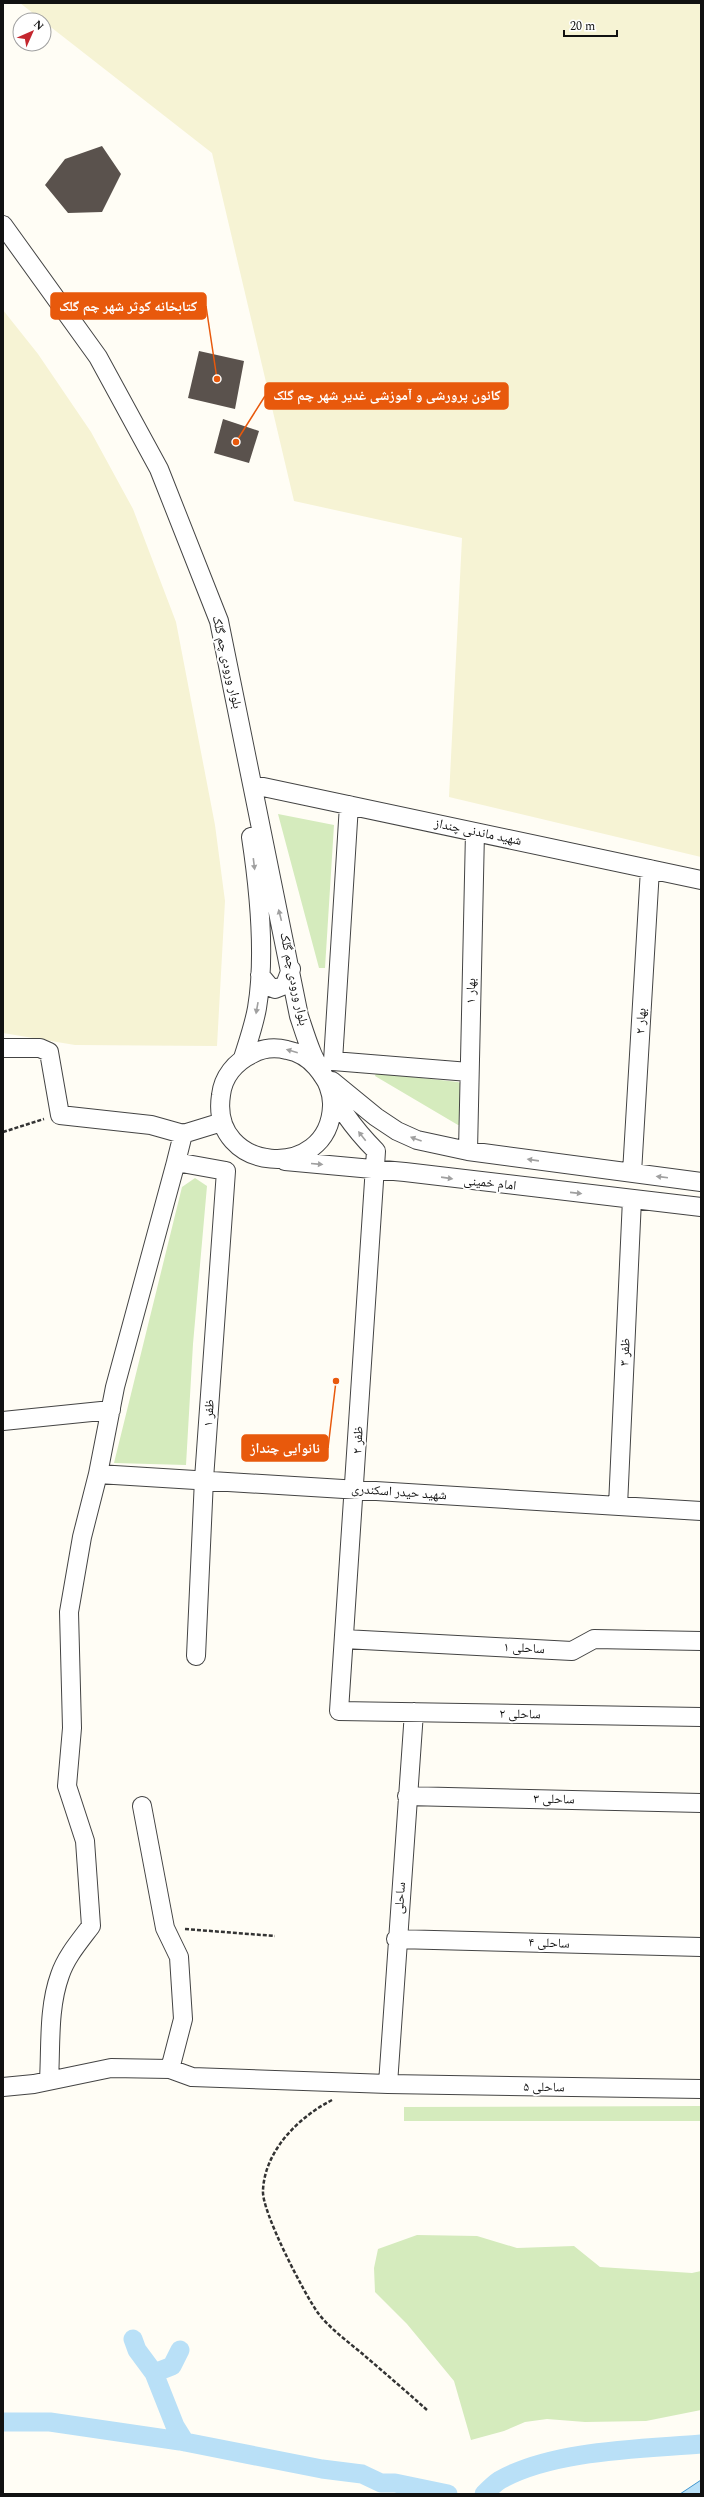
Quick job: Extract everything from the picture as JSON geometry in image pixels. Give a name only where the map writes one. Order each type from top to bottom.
[{"type":"street","name":"بلوار ورودی چم گلک","points":[[3,225],[98,357],[159,469],[219,621],[254,785],[263,845],[291,969],[299,1016],[312,1053],[323,1074]]},
{"type":"street","name":"بلوار ورودی چم گلک","points":[[3,242],[52,308],[93,370],[148,472],[210,623],[242,784],[259,900],[260,975],[257,1009],[243,1058]]},
{"type":"street","name":"شهید ماندنی چنداز","points":[[254,785],[701,880]]},
{"type":"street","points":[[349,805],[333,1060],[469,1072]]},
{"type":"street","name":"بهار ۱","points":[[468,1151],[475,832]]},
{"type":"street","name":"بهار ۲","points":[[632,1173],[650,869]]},
{"type":"street","points":[[260,975],[270,988],[280,988],[285,986],[291,969]]},
{"type":"street","points":[[3,1048],[40,1048],[49,1052],[60,1115],[151,1125],[183,1134],[222,1122]]},
{"type":"street","points":[[323,1074],[330,1089],[332,1106],[329,1122],[322,1137],[310,1149],[295,1157],[278,1160],[260,1159],[244,1151],[231,1138],[222,1122],[219,1105],[222,1087],[230,1071],[243,1058],[259,1050],[277,1048],[295,1051],[311,1060],[323,1074],[376,1117],[397,1131],[417,1140],[468,1151],[701,1182]]},
{"type":"street","name":"ظفر ۲","points":[[323,1074],[345,1114],[376,1151],[355,1490],[339,1711]]},
{"type":"street","points":[[49,2080],[52,2009],[59,1976],[71,1952],[91,1926],[85,1841],[67,1786],[72,1728],[69,1612],[82,1537],[98,1474],[110,1410],[134,1312],[183,1134]]},
{"type":"street","points":[[176,1162],[226,1171],[244,1151]]},
{"type":"street","name":"امام خمینی","points":[[278,1160],[701,1207]]},
{"type":"street","name":"ظفر ۱","points":[[196,1656],[204,1479],[226,1171]]},
{"type":"street","name":"ظفر ۳","points":[[618,1506],[632,1199]]},
{"type":"street","points":[[3,1422],[110,1410]]},
{"type":"street","name":"شهید حیدر اسکندری","points":[[98,1474],[204,1479],[355,1490],[701,1511]]},
{"type":"street","name":"ساحلی ۱","points":[[344,1639],[572,1651],[594,1639],[701,1641]]},
{"type":"street","name":"ساحلی ۲","points":[[339,1711],[701,1717]]},
{"type":"street","name":"ساحلی","points":[[388,2084],[396,1939],[414,1712]]},
{"type":"street","name":"ساحلی ۳","points":[[407,1796],[701,1803]]},
{"type":"street","points":[[142,1806],[165,1928],[179,1957],[183,2019],[170,2069]]},
{"type":"street","name":"ساحلی ۴","points":[[396,1939],[701,1947]]},
{"type":"street","name":"ساحلی ۵","points":[[3,2087],[111,2068],[170,2069],[192,2077],[388,2084],[701,2089]]},
{"type":"path","points":[[3,1132],[60,1115]]},
{"type":"path","points":[[165,1928],[275,1936]]},
{"type":"path","points":[[336,2098],[323,2105],[296,2126],[278,2146],[272,2156],[262,2191],[274,2229],[298,2278],[319,2314],[346,2340],[427,2410]]},
{"type":"shaded area","points":[[20,3],[701,3],[701,857],[449,797],[462,538],[294,501],[212,153],[52,28],[52,12],[32,12]]},
{"type":"shaded area","points":[[3,310],[38,354],[91,432],[133,509],[176,622],[215,825],[225,901],[217,1046],[75,1045],[3,1033]]},
{"type":"green space","points":[[278,814],[334,825],[325,968],[319,968]]},
{"type":"green space","points":[[376,1073],[458,1082],[462,1084],[461,1124],[458,1125],[375,1076]]},
{"type":"green space","points":[[195,1178],[207,1186],[193,1344],[186,1465],[114,1463],[182,1187]]},
{"type":"green space","points":[[701,2106],[701,2121],[404,2121],[404,2107]]},
{"type":"green space","points":[[417,2235],[477,2236],[517,2248],[574,2246],[600,2267],[692,2273],[701,2271],[701,2410],[646,2421],[585,2422],[547,2419],[525,2422],[504,2431],[471,2440],[454,2381],[407,2324],[375,2292],[374,2268],[378,2249]]},
{"type":"water","points":[[701,2480],[701,2494],[680,2494]]},
{"type":"building","points":[[102,146],[121,174],[102,212],[68,213],[45,185],[65,159]]},
{"type":"building","points":[[199,351],[244,361],[235,409],[188,398]]},
{"type":"building","points":[[223,419],[259,431],[249,463],[214,453]]},
{"type":"waterway","points":[[133,2339],[137,2350],[154,2373]]},
{"type":"waterway","points":[[180,2350],[172,2366],[154,2373],[175,2426],[185,2442]]},
{"type":"waterway","points":[[3,2422],[50,2422],[180,2441],[322,2469],[362,2474],[381,2483],[395,2483],[448,2494]]},
{"type":"waterway","points":[[484,2494],[500,2480],[521,2470],[545,2462],[598,2453],[701,2444]]},
{"type":"place","name":"کتابخانه کوثر شهر چم گلک","points":[[217,379]]},
{"type":"place","name":"کانون پرورشی و آموزشی غدیر شهر چم گلک","points":[[236,442]]},
{"type":"place","name":"نانوایی چنداز","points":[[336,1381]]}]
